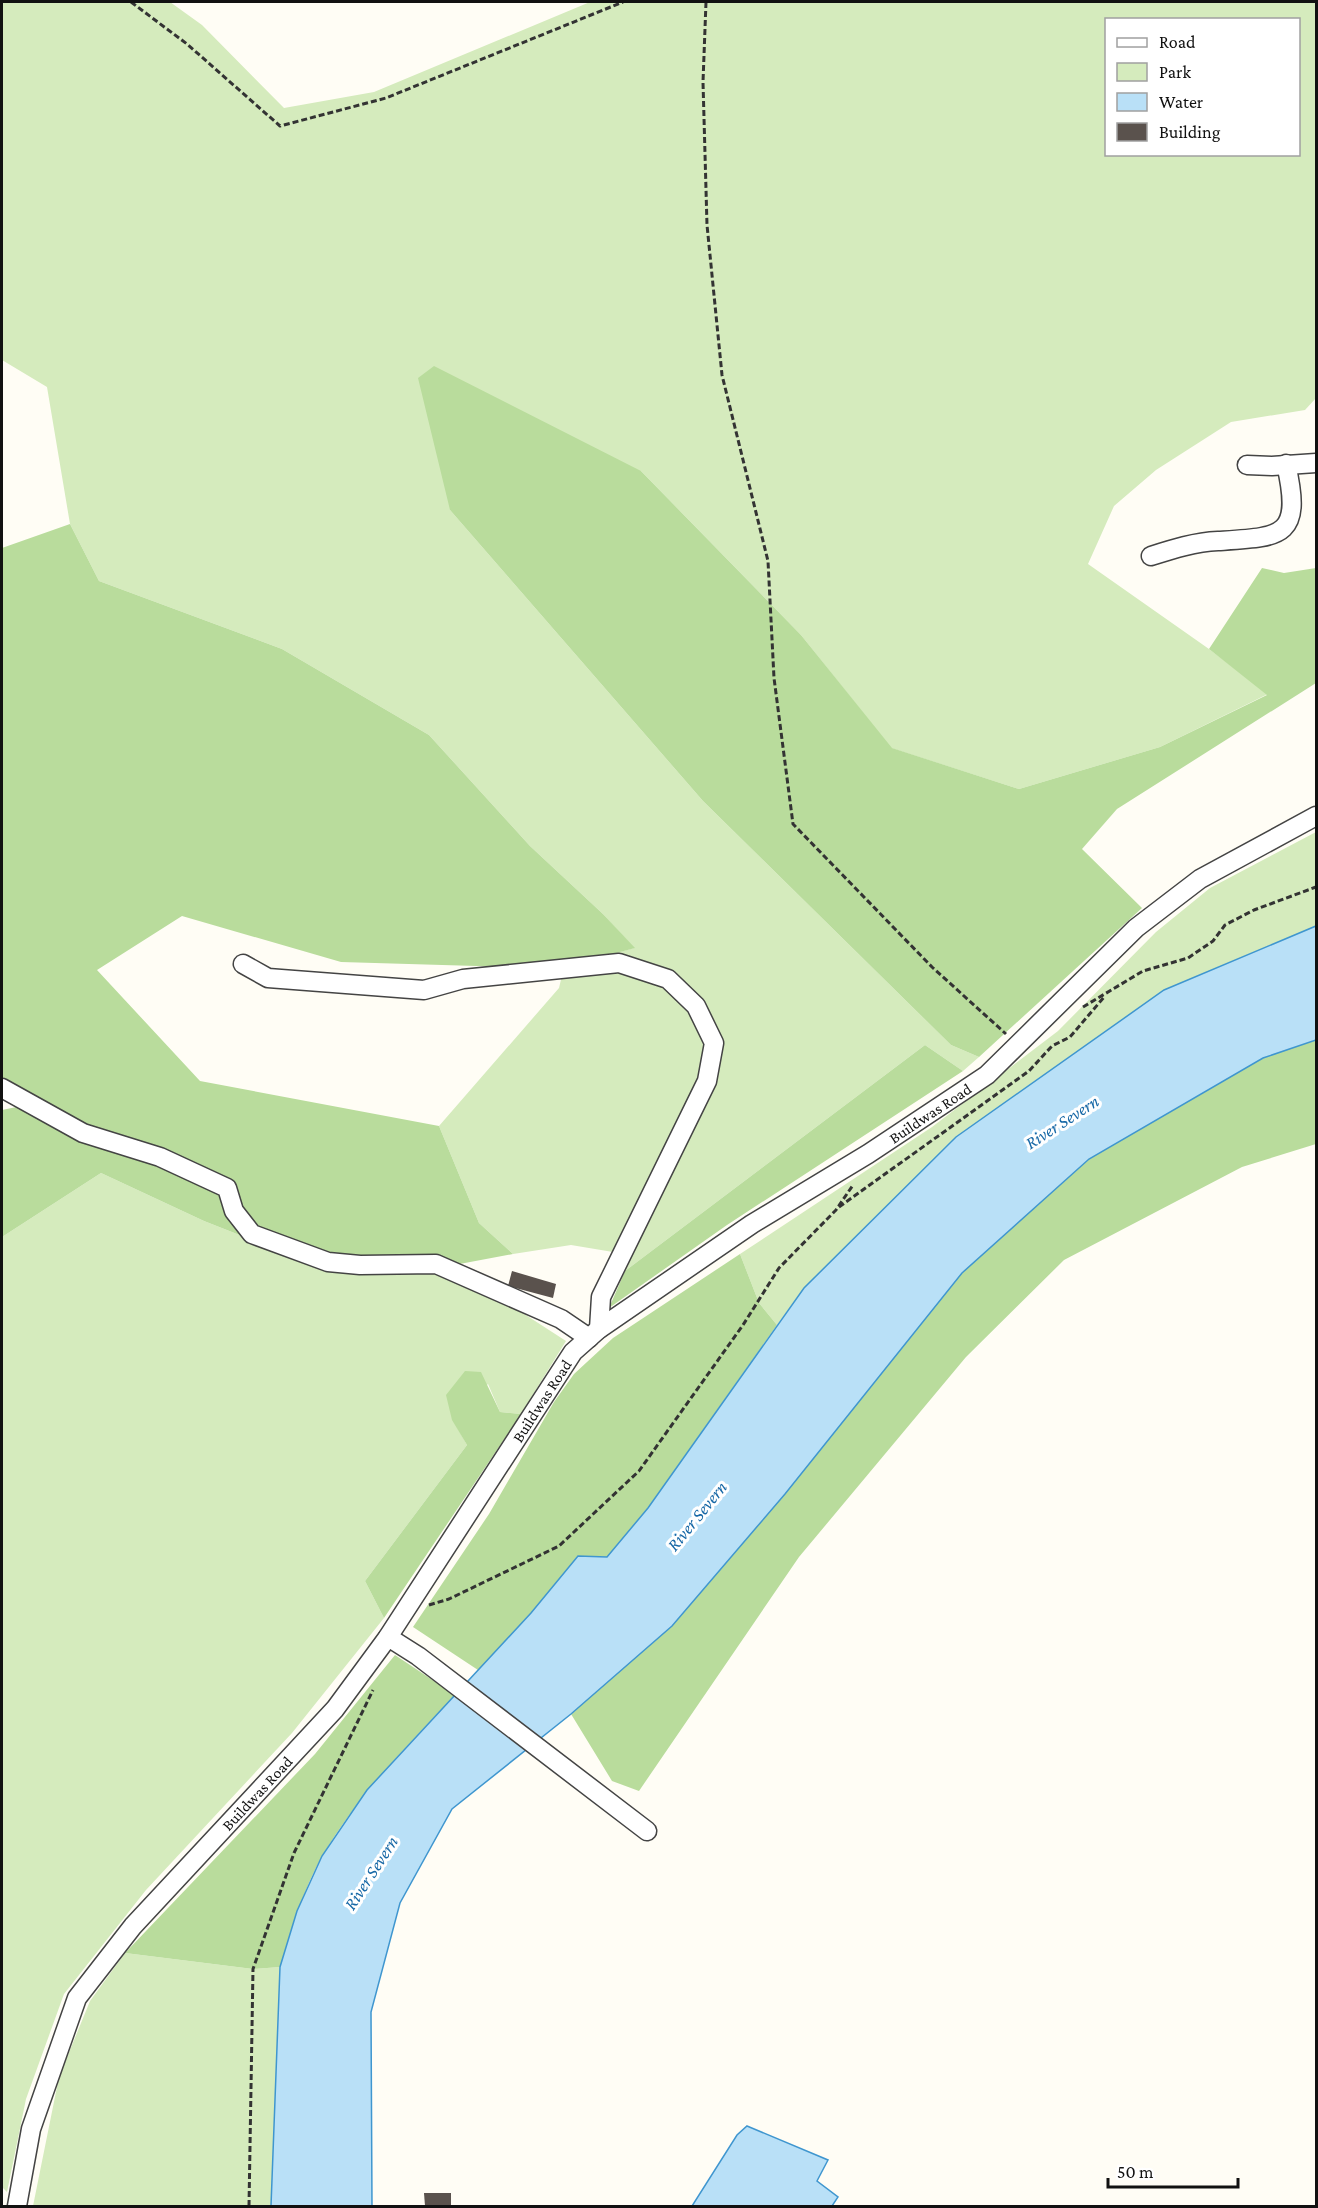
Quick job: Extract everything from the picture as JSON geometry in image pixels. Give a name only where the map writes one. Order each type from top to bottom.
[{"type":"street","points":[[1247,465],[1317,463]]},
{"type":"street","points":[[1151,556],[1195,543],[1248,541],[1277,534],[1287,524],[1293,506],[1286,464]]},
{"type":"street","name":"Buildwas Road","points":[[17,2206],[31,2129],[77,1998],[133,1926],[335,1710],[388,1637],[573,1352],[594,1334],[752,1224],[868,1154],[987,1075],[1136,928],[1200,879],[1317,816]]},
{"type":"street","points":[[2,1088],[83,1133],[160,1157],[227,1188],[234,1211],[252,1234],[328,1262],[360,1265],[436,1264],[594,1334],[601,1297],[707,1081],[714,1043],[696,1006],[668,979],[619,963],[463,979],[424,990],[268,978],[243,964]]},
{"type":"street","points":[[388,1637],[418,1656],[647,1831]]},
{"type":"path","points":[[131,2],[187,44],[280,126],[386,98],[623,2]]},
{"type":"path","points":[[706,2],[702,82],[707,225],[722,375],[768,561],[774,678],[794,824],[932,967],[1017,1044]]},
{"type":"path","points":[[1076,1011],[1143,971],[1188,958],[1213,941],[1225,925],[1254,910],[1317,887]]},
{"type":"path","points":[[413,1599],[425,1606],[449,1599],[559,1546],[639,1472],[743,1325],[779,1268],[836,1210],[1029,1071],[1052,1047],[1070,1037],[1106,994]]},
{"type":"path","points":[[836,1210],[865,1168],[868,1154]]},
{"type":"path","points":[[249,2206],[254,1969],[294,1853],[378,1679],[366,1668]]},
{"type":"green space","points":[[2,2],[170,2],[202,25],[284,108],[374,92],[590,2],[1316,2],[1316,398],[1305,410],[1231,422],[1156,470],[1114,506],[1088,564],[1209,649],[1268,694],[1160,747],[1019,789],[891,748],[801,635],[641,471],[450,510],[703,801],[951,1045],[979,1057],[963,1071],[925,1045],[625,1271],[613,1252],[571,1245],[513,1254],[479,1223],[439,1126],[559,988],[564,967],[634,948],[603,914],[530,846],[429,735],[282,649],[99,581],[70,524],[47,387],[2,360]]},
{"type":"green space","points":[[434,366],[641,471],[801,635],[892,748],[1019,789],[1160,747],[1267,695],[1209,649],[1262,568],[1284,573],[1316,568],[1316,683],[1117,809],[1082,849],[1142,908],[979,1057],[951,1045],[703,801],[450,510],[418,378]]},
{"type":"green space","points":[[70,524],[99,581],[282,649],[429,735],[530,846],[603,914],[635,948],[564,967],[547,968],[341,962],[182,916],[97,970],[200,1081],[439,1126],[479,1223],[513,1254],[433,1269],[331,1271],[204,1221],[101,1173],[2,1237],[2,1110],[31,1104],[2,1088],[2,548]]},
{"type":"green space","points":[[1316,832],[1316,926],[1164,990],[956,1137],[804,1288],[777,1325],[759,1303],[740,1254],[932,1127],[1058,1031],[1156,932],[1210,888]]},
{"type":"green space","points":[[1316,1040],[1316,1144],[1242,1167],[1064,1260],[966,1357],[799,1557],[639,1791],[612,1781],[571,1714],[672,1626],[785,1494],[962,1273],[1089,1159],[1263,1058]]},
{"type":"green space","points":[[925,1045],[963,1071],[727,1225],[609,1308],[625,1271]]},
{"type":"green space","points":[[101,1173],[204,1221],[331,1271],[433,1269],[495,1295],[566,1341],[521,1414],[500,1412],[488,1384],[453,1420],[467,1445],[365,1581],[384,1618],[292,1733],[146,1890],[64,1994],[26,2099],[7,2192],[2,2187],[2,1237]]},
{"type":"green space","points":[[740,1254],[759,1303],[777,1325],[648,1508],[607,1557],[578,1556],[531,1613],[478,1670],[413,1627],[489,1514],[554,1402],[574,1374],[613,1338]]},
{"type":"green space","points":[[465,1371],[481,1372],[500,1412],[521,1414],[384,1618],[365,1581],[467,1445],[452,1420],[446,1395]]},
{"type":"green space","points":[[395,1655],[455,1695],[367,1791],[337,1833],[310,1882],[280,1967],[253,1969],[125,1953],[315,1754]]},
{"type":"green space","points":[[125,1953],[253,1969],[280,1967],[271,2206],[33,2206],[59,2077],[90,2001]]},
{"type":"water","name":"River Severn","points":[[1316,926],[1316,1040],[1263,1058],[1089,1159],[962,1273],[785,1494],[672,1626],[571,1714],[452,1809],[400,1903],[371,2012],[372,2206],[271,2206],[280,1967],[297,1911],[322,1856],[367,1790],[531,1613],[578,1556],[607,1557],[648,1508],[804,1288],[956,1137],[1164,990]]},
{"type":"water","points":[[747,2126],[828,2160],[817,2181],[838,2197],[832,2206],[692,2206],[737,2135]]},
{"type":"building","points":[[512,1271],[556,1284],[553,1298],[508,1286]]},
{"type":"building","points":[[424,2193],[451,2193],[451,2206],[425,2206]]}]
